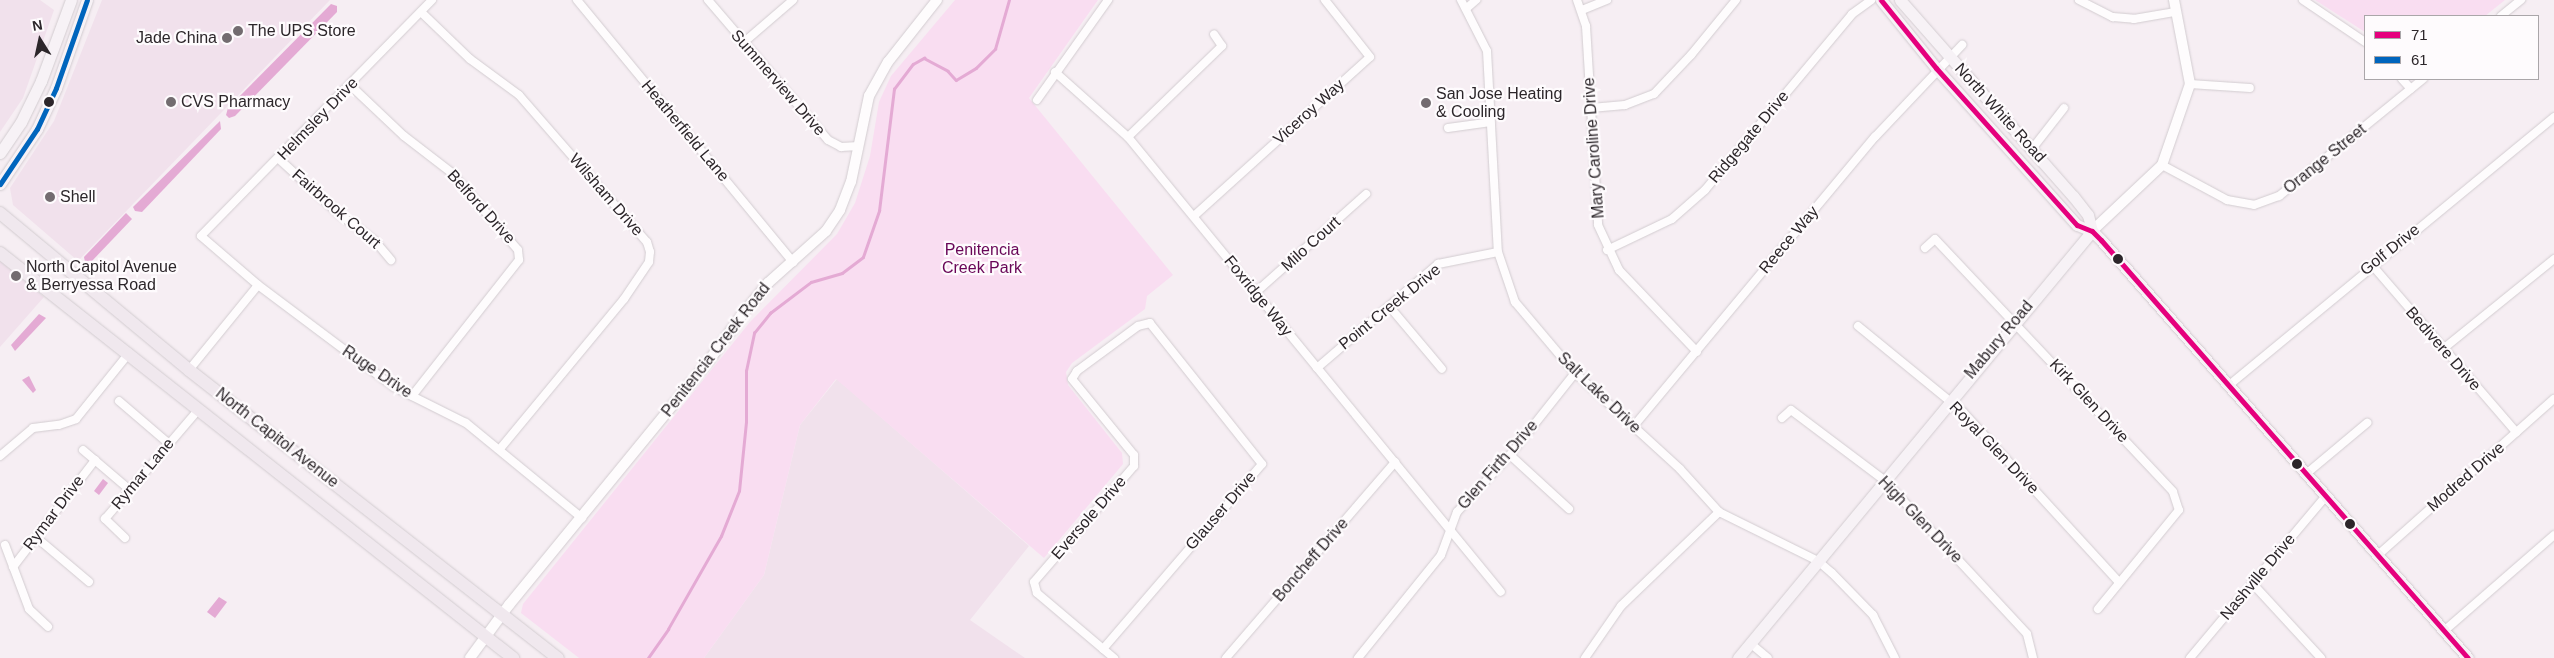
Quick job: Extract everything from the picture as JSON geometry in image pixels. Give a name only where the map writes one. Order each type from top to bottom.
[{"type":"main road","points":[[0,153],[21,122],[41,81],[71,0]]},
{"type":"main road","points":[[0,184],[40,122],[87,0]]},
{"type":"main road","name":"North White Road","points":[[1881,0],[1936,68],[2077,225],[2092,230]]},
{"type":"main road","name":"North White Road","points":[[1900,0],[2088,215],[2092,230],[2468,658]]},
{"type":"main road","name":"North Capitol Avenue","points":[[0,213],[189,370],[558,658]]},
{"type":"main road","name":"Mabury Road","points":[[1738,658],[1949,400],[2092,230]]},
{"type":"main road","name":"North Capitol Avenue","points":[[0,253],[129,353],[512,658]]},
{"type":"street","name":"Helmsley Drive","points":[[201,236],[279,159],[432,0]]},
{"type":"street","name":"Heatherfield Lane","points":[[576,0],[793,262]]},
{"type":"street","name":"Summerview Drive","points":[[708,0],[828,140],[841,147],[859,146]]},
{"type":"street","points":[[743,43],[793,0]]},
{"type":"street","name":"Penitencia Creek Road","points":[[470,658],[502,614],[582,518],[768,283],[826,231],[840,210],[851,182],[869,96],[877,80],[937,0]]},
{"type":"street","points":[[1037,100],[1055,72],[1108,0]]},
{"type":"street","name":"Viceroy Way","points":[[1194,216],[1370,57],[1325,0]]},
{"type":"street","name":"Salt Lake Drive","points":[[1461,0],[1468,7],[1487,51],[1498,252],[1515,302],[1575,373],[1680,469],[1719,512],[1818,561],[1873,614],[1896,658]]},
{"type":"street","points":[[1468,7],[1476,0]]},
{"type":"street","name":"Mary Caroline Drive","points":[[1577,0],[1582,10],[1591,108],[1598,225],[1607,250],[1619,270],[1697,352]]},
{"type":"street","points":[[1582,10],[1608,0]]},
{"type":"street","points":[[1591,108],[1625,105],[1654,94],[1691,55],[1736,0]]},
{"type":"street","name":"Ridgegate Drive","points":[[1607,250],[1672,219],[1705,190],[1852,14],[1871,0]]},
{"type":"street","points":[[2079,0],[2112,17],[2134,19],[2175,12]]},
{"type":"street","points":[[2174,0],[2190,84],[2250,88]]},
{"type":"street","points":[[2303,0],[2364,41]]},
{"type":"street","points":[[2502,15],[2522,0]]},
{"type":"street","name":"Wilsham Drive","points":[[421,12],[470,59],[519,95],[647,242],[650,252],[649,262],[624,299],[500,449]]},
{"type":"street","points":[[1128,137],[1222,46],[1214,34]]},
{"type":"street","name":"Reece Way","points":[[1633,426],[1697,352],[1875,137],[1936,68],[1962,45]]},
{"type":"street","name":"Foxridge Way","points":[[1055,72],[1128,137],[1395,462],[1449,532],[1501,592]]},
{"type":"street","points":[[2403,80],[2411,88]]},
{"type":"street","name":"Orange Street","points":[[2162,165],[2227,200],[2254,205],[2279,196],[2422,80]]},
{"type":"street","name":"Mabury Road","points":[[2092,230],[2162,165],[2190,84]]},
{"type":"street","name":"Belford Drive","points":[[350,85],[404,136],[452,173],[518,250],[519,260],[412,396]]},
{"type":"street","points":[[2032,149],[2064,108]]},
{"type":"street","name":"Golf Drive","points":[[2228,386],[2372,264],[2554,117]]},
{"type":"street","points":[[1448,128],[1491,122]]},
{"type":"street","name":"Fairbrook Court","points":[[279,159],[339,214],[375,241],[391,260]]},
{"type":"street","name":"Milo Court","points":[[1255,293],[1366,194]]},
{"type":"street","name":"Ruge Drive","points":[[201,236],[258,285],[394,387],[466,423],[582,518]]},
{"type":"street","name":"Kirk Glen Drive","points":[[1925,248],[1935,239],[2013,323],[2026,332],[2172,492],[2179,510],[2119,582]]},
{"type":"street","name":"Point Creek Drive","points":[[1318,368],[1438,264],[1498,252]]},
{"type":"street","points":[[2443,349],[2554,259]]},
{"type":"street","name":"Bedivere Drive","points":[[2372,264],[2516,432]]},
{"type":"street","points":[[189,370],[258,285]]},
{"type":"street","points":[[1389,306],[1442,369]]},
{"type":"street","name":"Eversole Drive","points":[[1103,649],[1036,593],[1034,582],[1134,466],[1134,455],[1072,379],[1077,371],[1138,326],[1150,323]]},
{"type":"street","name":"Glauser Drive","points":[[1103,649],[1262,464],[1150,323]]},
{"type":"street","name":"Royal Glen Drive","points":[[1858,326],[1949,400],[2119,582]]},
{"type":"street","points":[[0,456],[33,428],[76,419],[129,353]]},
{"type":"street","name":"Glen Firth Drive","points":[[1358,658],[1441,555],[1457,512],[1510,455],[1575,373]]},
{"type":"street","name":"Modred Drive","points":[[2378,555],[2554,399]]},
{"type":"street","points":[[118,401],[168,443]]},
{"type":"street","name":"Rymar Lane","points":[[125,538],[105,519],[199,409]]},
{"type":"street","name":"High Glen Drive","points":[[1782,418],[1791,410],[1884,480],[2027,634],[2033,658]]},
{"type":"street","points":[[2306,474],[2367,423]]},
{"type":"street","points":[[83,450],[130,490]]},
{"type":"street","points":[[1510,455],[1569,510]]},
{"type":"street","name":"Rymar Drive","points":[[14,567],[95,460]]},
{"type":"street","name":"Boncheff Drive","points":[[1226,658],[1395,462]]},
{"type":"street","name":"Nashville Drive","points":[[2190,658],[2326,496]]},
{"type":"street","points":[[1585,658],[1621,606],[1719,512]]},
{"type":"street","points":[[2444,631],[2554,536]]},
{"type":"street","points":[[37,538],[89,582]]},
{"type":"street","points":[[5,545],[29,609],[48,627]]},
{"type":"street","points":[[2098,609],[2119,582]]},
{"type":"street","points":[[2252,584],[2321,658]]},
{"type":"street","points":[[1750,642],[1768,658]]},
{"type":"street","points":[[1103,649],[1114,658]]},
{"type":"shaded area","points":[[0,0],[40,0],[54,10],[23,98],[0,132]]},
{"type":"shaded area","points":[[102,0],[330,0],[78,261],[13,205],[10,188],[54,121]]},
{"type":"shaded area","points":[[331,4],[337,6],[337,12],[235,116],[229,118],[226,115],[228,108]]},
{"type":"shaded area","points":[[220,121],[221,129],[142,212],[135,211],[133,207]]},
{"type":"shaded area","points":[[126,213],[132,219],[91,262],[85,262],[84,257]]},
{"type":"shaded area","points":[[0,261],[44,297],[0,347]]},
{"type":"shaded area","points":[[39,314],[46,318],[15,351],[11,345]]},
{"type":"shaded area","points":[[29,376],[36,390],[33,393],[22,380]]},
{"type":"shaded area","points":[[837,379],[1029,546],[970,620],[1025,658],[704,658],[764,575],[800,425]]},
{"type":"shaded area","points":[[103,479],[108,483],[99,495],[94,491]]},
{"type":"shaded area","points":[[219,597],[227,602],[215,618],[207,612]]},
{"type":"green space","name":"Penitencia Creek Park","points":[[955,0],[1098,0],[1029,98],[1173,275],[1147,296],[1145,309],[1072,363],[1066,372],[1068,385],[1122,453],[1123,464],[1044,558],[836,379],[800,425],[764,575],[704,658],[579,658],[521,613],[523,604],[750,322],[837,234],[855,203],[870,156],[879,102],[891,76]]},
{"type":"green space","points":[[2315,0],[2505,0],[2486,15],[2364,15],[2364,31]]},
{"type":"waterway","points":[[648,658],[668,629],[721,536],[739,491],[746,422],[746,371],[754,333],[770,313],[811,282],[842,273],[863,257],[879,211],[894,89],[913,64],[924,58],[948,71],[956,80],[976,68],[995,49],[1009,0]]},
{"type":"transit line","name":"61","points":[[0,184],[37,129],[56,88],[87,0]]},
{"type":"transit line","name":"71","points":[[1881,0],[1936,68],[2077,225],[2092,231],[2101,240],[2468,658]]},
{"type":"place","name":"The UPS Store","points":[[238,31]]},
{"type":"place","name":"Jade China","points":[[227,38]]},
{"type":"place","name":"CVS Pharmacy","points":[[171,102]]},
{"type":"place","name":"San Jose Heating & Cooling","points":[[1426,103]]},
{"type":"place","name":"Shell","points":[[50,197]]},
{"type":"place","name":"North Capitol Avenue & Berryessa Road","points":[[16,276]]}]
